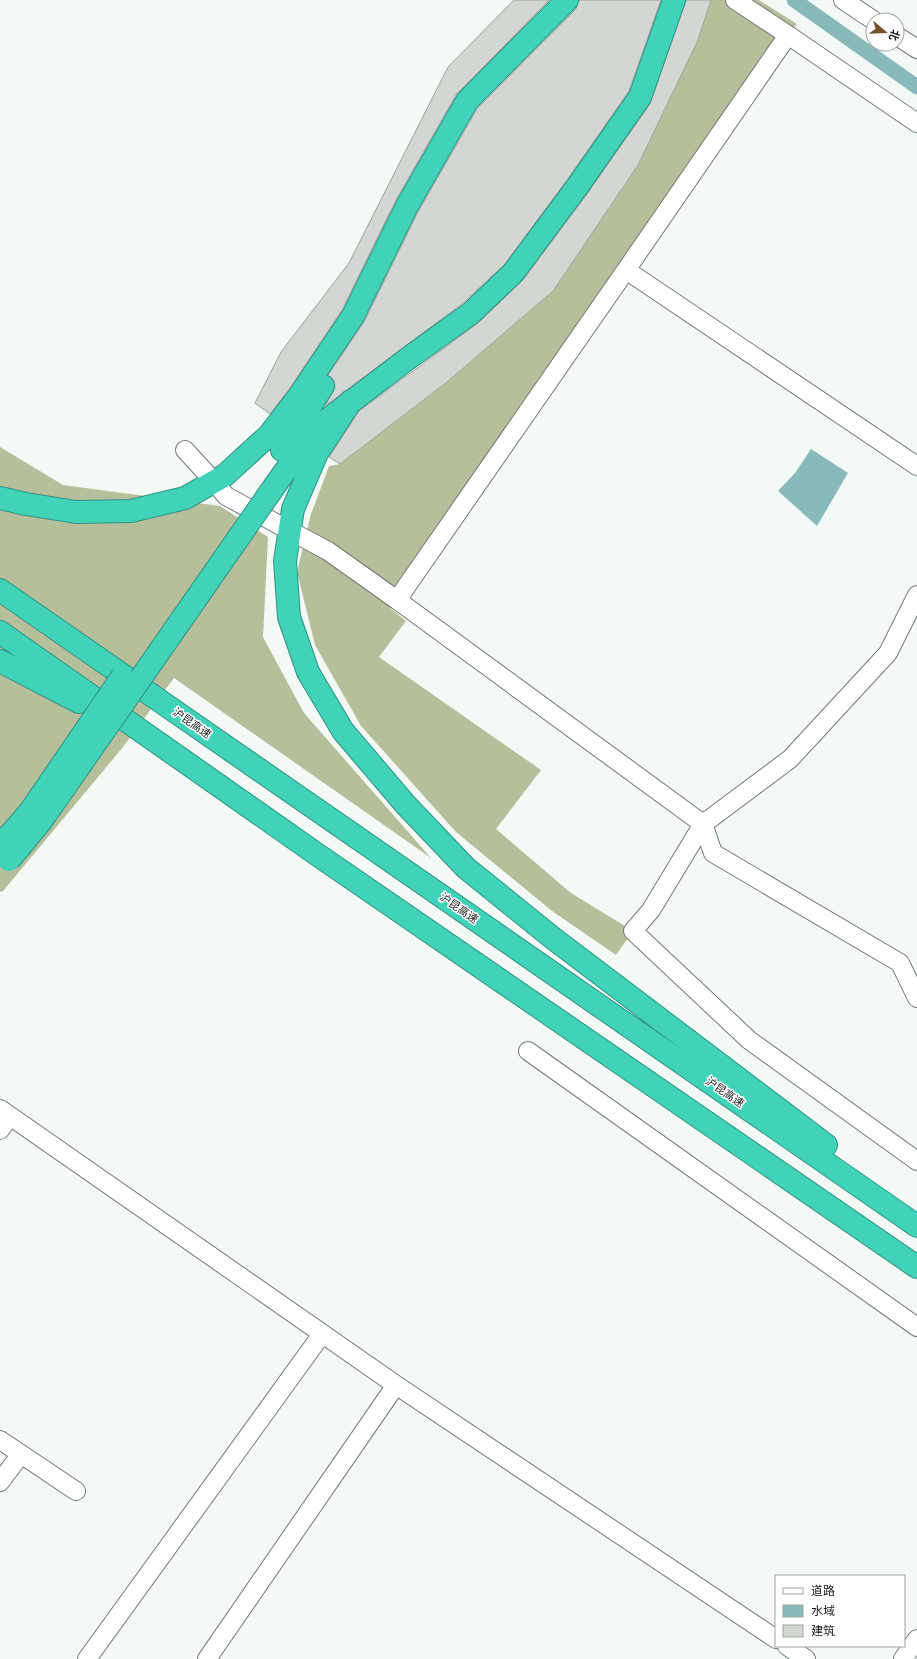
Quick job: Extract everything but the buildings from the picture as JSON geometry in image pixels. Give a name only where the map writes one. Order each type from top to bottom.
[{"type":"highway","points":[[0,498],[76,512],[131,511],[185,498],[224,476],[269,435],[300,395],[353,316],[407,206],[467,101],[567,0]]},
{"type":"highway","points":[[264,488],[310,436],[351,401],[471,313],[513,273],[577,187],[640,96],[674,0]]},
{"type":"highway","points":[[3,857],[42,820],[264,488],[296,429],[345,351],[353,316]]},
{"type":"highway","points":[[351,401],[317,453],[293,509],[285,561],[289,617],[308,672],[343,731],[405,804],[466,868],[554,939],[761,1097],[917,1213]]},
{"type":"highway","name":"沪昆高速","points":[[0,590],[917,1226]]},
{"type":"highway","points":[[0,632],[152,740],[917,1267]]},
{"type":"highway","points":[[0,661],[152,740]]},
{"type":"street","points":[[735,0],[917,123]]},
{"type":"street","points":[[843,0],[865,15]]},
{"type":"street","points":[[397,600],[788,35]]},
{"type":"street","points":[[905,41],[917,49]]},
{"type":"street","points":[[626,270],[917,466]]},
{"type":"street","points":[[186,450],[208,475]]},
{"type":"street","points":[[220,489],[226,496],[282,526]]},
{"type":"street","points":[[298,535],[328,551],[397,600],[703,824],[713,853],[900,962],[917,998]]},
{"type":"street","points":[[917,595],[888,653],[790,759],[703,824],[651,910],[633,931],[748,1040],[917,1161]]},
{"type":"street","points":[[528,1051],[917,1327]]},
{"type":"street","points":[[3,1118],[396,1385],[775,1638]]},
{"type":"street","points":[[87,1659],[322,1334]]},
{"type":"street","points":[[207,1659],[396,1385]]},
{"type":"street","points":[[0,1440],[76,1491]]},
{"type":"street","points":[[0,1482],[21,1454]]},
{"type":"street","points":[[903,1659],[917,1639]]},
{"type":"street","points":[[788,1647],[806,1659]]},
{"type":"green space","points":[[711,0],[759,0],[797,24],[390,608],[406,621],[379,657],[541,770],[496,829],[571,893],[633,931],[616,955],[552,911],[456,832],[361,726],[315,645],[297,572],[311,514],[329,466],[340,464],[447,382],[553,291],[638,165],[698,40]]},
{"type":"green space","points":[[0,447],[63,485],[220,506],[268,537],[263,637],[304,713],[431,858],[174,678],[123,747],[3,891],[0,892]]},
{"type":"water","points":[[811,449],[848,473],[817,526],[778,491],[795,473]]},
{"type":"waterway","points":[[794,0],[917,87]]}]
